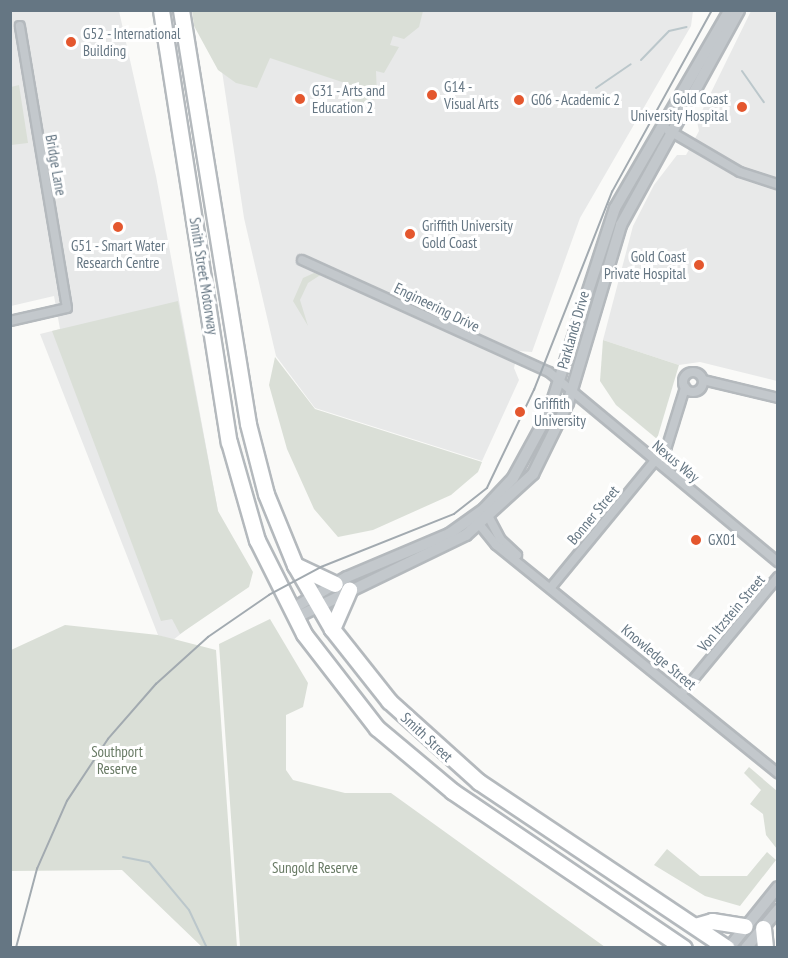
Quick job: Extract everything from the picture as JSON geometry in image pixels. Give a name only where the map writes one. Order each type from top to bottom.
[{"type":"highway","name":"Smith Street Motorway","points":[[161,10],[229,442],[257,540]]},
{"type":"highway","name":"Smith Street Motorway","points":[[182,10],[248,424]]},
{"type":"highway","name":"Smith Street","points":[[248,424],[266,494],[295,565],[332,629],[389,701],[453,762],[728,948]]},
{"type":"highway","name":"Smith Street","points":[[257,540],[293,614],[354,702],[413,760],[684,948]]},
{"type":"highway","points":[[295,565],[335,584]]},
{"type":"highway","points":[[332,629],[350,590]]},
{"type":"highway","points":[[695,926],[712,921],[745,926]]},
{"type":"highway","points":[[763,928],[765,948]]},
{"type":"street","name":"Parklands Drive","points":[[293,614],[315,602],[350,590],[427,557],[487,514],[539,466],[571,389],[621,225],[667,129],[730,10]]},
{"type":"street","name":"Parklands Drive","points":[[487,514],[533,448],[559,379],[609,221],[739,10]]},
{"type":"street","name":"Bridge Lane","points":[[10,321],[67,308],[20,26]]},
{"type":"street","points":[[667,129],[740,172],[777,184]]},
{"type":"street","name":"Engineering Drive","points":[[302,260],[559,379]]},
{"type":"street","points":[[703,380],[696,391],[685,388],[690,373],[703,380],[777,398]]},
{"type":"street","name":"Nexus Way","points":[[559,379],[777,562]]},
{"type":"street","name":"Bonner Street","points":[[552,586],[656,461],[668,443],[685,388]]},
{"type":"street","name":"Knowledge Street","points":[[487,514],[523,563]]},
{"type":"street","name":"Parklands Drive","points":[[315,602],[335,584],[419,550],[477,522]]},
{"type":"street","name":"Knowledge Street","points":[[477,522],[523,563],[777,773]]},
{"type":"street","name":"Von Itzstein Street","points":[[682,693],[777,577]]},
{"type":"street","points":[[728,948],[777,887]]},
{"type":"street","points":[[746,948],[777,910]]},
{"type":"shaded area","points":[[11,11],[119,11],[156,176],[218,511],[216,606],[173,640],[158,635],[40,334],[60,329],[54,296],[11,306]]},
{"type":"shaded area","name":"Griffith University Gold Coast","points":[[213,11],[693,11],[691,26],[580,218],[532,352],[518,351],[514,368],[519,380],[482,461],[315,408],[276,356],[244,218]]},
{"type":"shaded area","name":"Gold Coast Private Hospital","points":[[751,11],[777,11],[777,381],[700,362],[679,365],[603,340],[633,226],[654,185],[677,155],[686,155],[699,131],[697,121]]},
{"type":"green space","points":[[192,10],[423,11],[419,27],[404,39],[393,36],[390,45],[399,47],[384,73],[376,71],[377,96],[370,105],[353,100],[351,85],[270,58],[257,88],[236,83],[218,70],[194,26]]},
{"type":"green space","points":[[19,85],[28,143],[11,145],[11,87]]},
{"type":"green space","points":[[314,273],[322,274],[308,283],[300,300],[308,326],[293,301],[303,278]]},
{"type":"green space","points":[[178,301],[218,511],[253,572],[249,587],[180,634],[172,619],[161,621],[52,331]]},
{"type":"green space","points":[[603,340],[679,365],[657,439],[616,405],[600,381]]},
{"type":"green space","points":[[275,357],[315,409],[482,462],[478,472],[451,495],[373,530],[338,537],[314,509],[287,449],[269,385]]},
{"type":"green space","name":"Sungold Reserve","points":[[270,619],[308,683],[303,707],[286,715],[286,770],[293,780],[345,793],[391,793],[605,947],[240,947],[219,644]]},
{"type":"green space","name":"Southport Reserve","points":[[65,625],[158,635],[216,650],[237,947],[202,947],[122,870],[11,871],[11,650]]},
{"type":"green space","points":[[749,767],[777,791],[777,849],[766,835],[763,814],[750,804],[761,790],[744,773]]},
{"type":"green space","points":[[667,849],[700,876],[747,876],[767,852],[776,860],[740,906],[705,896],[654,865]]},
{"type":"waterway","points":[[641,60],[669,31],[687,27]]},
{"type":"waterway","points":[[596,88],[631,64]]},
{"type":"waterway","points":[[742,71],[764,102]]},
{"type":"waterway","points":[[123,857],[149,862],[189,910],[207,948]]},
{"type":"tram line","points":[[16,948],[37,869],[67,801],[108,739],[156,684],[208,637],[269,595],[321,567],[454,514],[487,488],[534,390],[612,192],[712,10]]},
{"type":"place","name":"G52 - International Building","points":[[71,42]]},
{"type":"place","name":"G14 - Visual Arts","points":[[432,95]]},
{"type":"place","name":"G31 - Arts and Education 2","points":[[300,99]]},
{"type":"place","name":"G06 - Academic 2","points":[[519,100]]},
{"type":"place","name":"Gold Coast University Hospital","points":[[742,107]]},
{"type":"place","name":"G51 - Smart Water Research Centre","points":[[118,227]]},
{"type":"place","name":"Griffith University Gold Coast","points":[[410,234]]},
{"type":"place","name":"Gold Coast Private Hospital","points":[[699,265]]},
{"type":"place","name":"Griffith University","points":[[520,412]]},
{"type":"place","name":"GX01","points":[[696,540]]}]
